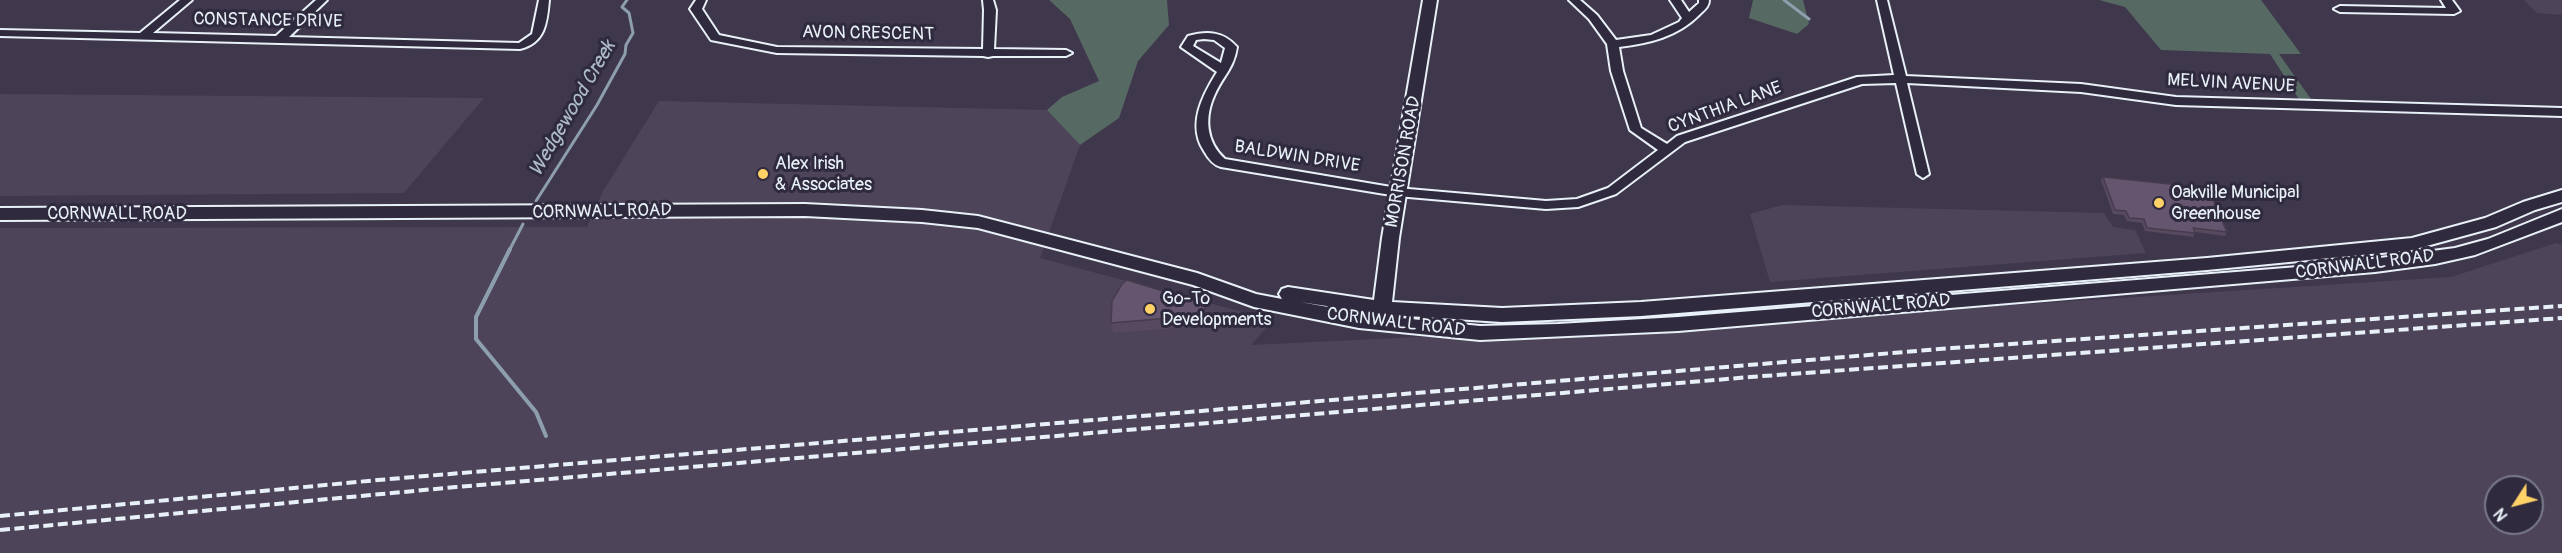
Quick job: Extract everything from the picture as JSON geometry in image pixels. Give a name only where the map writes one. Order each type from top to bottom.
[{"type":"main road","name":"MORRISON ROAD","points":[[1382,316],[1397,192],[1425,42],[1430,0]]},
{"type":"main road","name":"CORNWALL ROAD","points":[[1382,316],[1502,315],[1641,309],[2322,254],[2412,244],[2454,235],[2562,196]]},
{"type":"main road","name":"CORNWALL ROAD","points":[[0,214],[805,210],[978,222],[1197,280],[1254,300],[1382,316],[1480,333],[1678,324],[2335,270],[2426,260],[2465,251],[2493,243],[2562,215]]},
{"type":"street","points":[[143,36],[187,0]]},
{"type":"street","points":[[279,39],[322,0]]},
{"type":"street","name":"CONSTANCE DRIVE","points":[[0,33],[520,46],[534,40],[538,34],[544,0]]},
{"type":"street","name":"AVON CRESCENT","points":[[701,0],[696,9],[715,38],[777,50],[1066,54]]},
{"type":"street","points":[[988,0],[990,10],[988,54]]},
{"type":"street","points":[[1574,0],[1593,17],[1613,44],[1617,71],[1636,130],[1666,149]]},
{"type":"street","points":[[1675,0],[1689,20]]},
{"type":"street","points":[[1613,44],[1656,39],[1689,20],[1704,0]]},
{"type":"street","points":[[1882,0],[1923,174]]},
{"type":"street","points":[[2340,9],[2454,11],[2446,0]]},
{"type":"street","name":"BALDWIN DRIVE","points":[[1223,73],[1209,95],[1200,129],[1208,152],[1221,163],[1397,192]]},
{"type":"street","name":"CYNTHIA LANE","points":[[1397,192],[1546,205],[1578,203],[1612,191],[1681,140],[1850,83],[1861,80],[1899,79]]},
{"type":"street","name":"MELVIN AVENUE","points":[[1899,79],[2081,87],[2176,101],[2562,112]]},
{"type":"shaded area","points":[[2524,0],[2562,0],[2562,15],[2537,13]]},
{"type":"shaded area","points":[[0,94],[484,98],[404,193],[0,196]]},
{"type":"shaded area","points":[[659,101],[1047,110],[1080,145],[1040,258],[1273,320],[1251,345],[1776,320],[2451,277],[2556,243],[2562,245],[2562,553],[0,553],[0,228],[587,227],[603,191]]},
{"type":"shaded area","points":[[1782,205],[2104,213],[2113,227],[2135,230],[2146,253],[1770,282],[1750,214]]},
{"type":"green space","points":[[1049,0],[1167,0],[1169,25],[1138,61],[1119,118],[1080,145],[1047,110],[1062,97],[1099,81],[1070,19]]},
{"type":"green space","points":[[1753,0],[1803,0],[1809,24],[1797,34],[1749,18]]},
{"type":"green space","points":[[2099,0],[2261,0],[2301,54],[2279,54],[2311,99],[2299,99],[2270,54],[2161,50],[2125,7]]},
{"type":"building","name":"Oakville Municipal Greenhouse","points":[[2103,177],[2208,188],[2227,232],[2193,228],[2195,233],[2147,228],[2144,219],[2129,218],[2126,211],[2115,210]]},
{"type":"building","points":[[1127,280],[1205,304],[1204,315],[1111,323],[1112,301]]},
{"type":"waterway","name":"Wedgewood Creek","points":[[536,201],[597,105],[625,54],[626,45],[633,33],[629,13],[622,7],[627,0]]},
{"type":"waterway","points":[[1784,0],[1809,19]]},
{"type":"waterway","name":"Wedgewood Creek","points":[[509,251],[523,224]]},
{"type":"waterway","name":"Wedgewood Creek","points":[[509,251],[476,317],[476,339],[536,412],[546,436]]},
{"type":"railway","points":[[0,516],[378,480],[1952,348],[2562,306]]},
{"type":"railway","points":[[0,530],[456,487],[1750,377],[2562,318]]},
{"type":"place","name":"Alex Irish & Associates","points":[[763,174]]},
{"type":"place","name":"Oakville Municipal Greenhouse","points":[[2159,203]]},
{"type":"place","name":"Go-To Developments","points":[[1150,309]]}]
